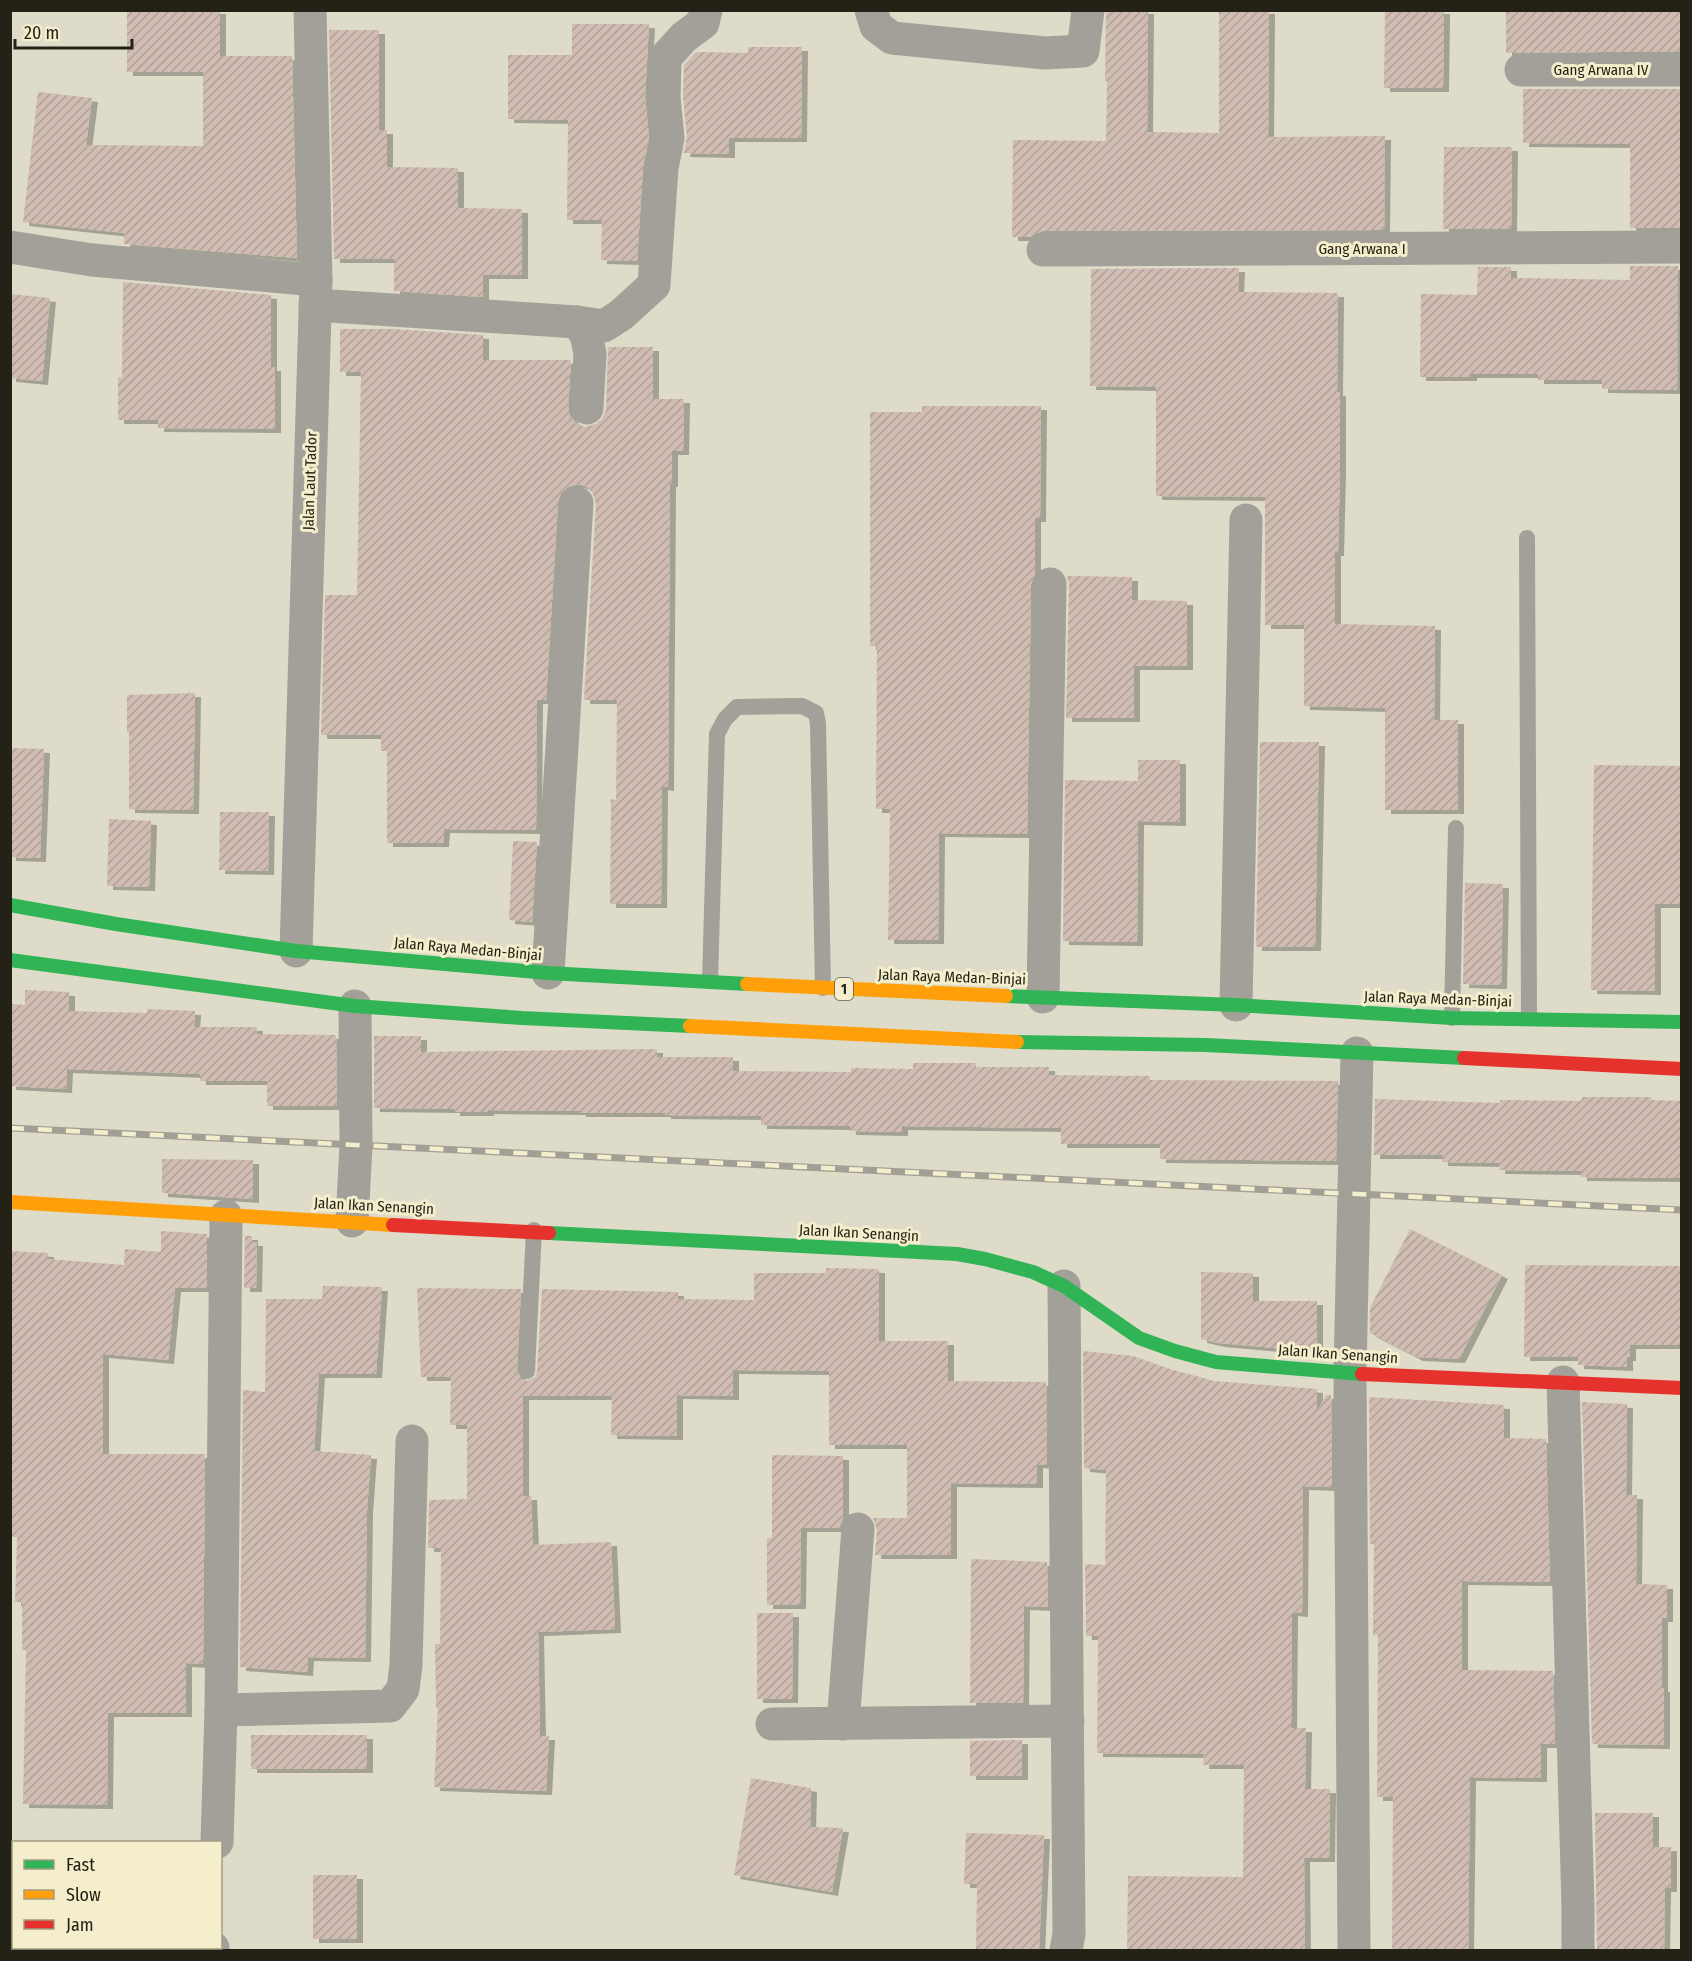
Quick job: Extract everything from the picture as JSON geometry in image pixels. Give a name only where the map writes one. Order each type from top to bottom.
[{"type":"main road","name":"Jalan Raya Medan-Binjai","points":[[10,905],[116,924],[296,951],[548,973],[1042,997],[1215,1008],[1452,1018],[1529,1017],[1682,1022]]},
{"type":"main road","points":[[10,960],[356,1006],[522,1017],[1032,1043],[1205,1040],[1357,1053],[1682,1069]]},
{"type":"main road","name":"Jalan Ikan Senangin","points":[[10,1202],[226,1216],[534,1230],[957,1254],[1033,1272],[1064,1286],[1139,1338],[1216,1362],[1350,1373],[1682,1388]]},
{"type":"street","name":"Jalan Laut Tador","points":[[296,951],[316,292],[310,10]]},
{"type":"street","points":[[10,247],[316,292],[604,326],[621,315],[654,285],[663,168],[668,138],[664,97],[665,58],[684,37],[703,23],[706,10]]},
{"type":"street","points":[[871,10],[876,26],[892,38],[1045,53],[1083,51],[1088,10]]},
{"type":"street","name":"Gang Arwana IV","points":[[1521,70],[1682,70]]},
{"type":"street","name":"Gang Arwana I","points":[[1043,250],[1682,247]]},
{"type":"street","points":[[576,322],[586,334],[590,354],[587,408]]},
{"type":"street","points":[[548,973],[576,503]]},
{"type":"street","points":[[1215,1008],[1246,520]]},
{"type":"street","points":[[1042,997],[1050,584]]},
{"type":"street","points":[[352,1221],[356,1146],[356,1006]]},
{"type":"street","points":[[1354,1950],[1350,1373],[1357,1053]]},
{"type":"street","points":[[217,1841],[221,1710],[226,1216]]},
{"type":"street","points":[[1064,1286],[1069,1934],[1066,1950]]},
{"type":"street","points":[[1563,1382],[1578,1950]]},
{"type":"street","points":[[221,1710],[390,1706],[403,1689],[406,1665],[412,1441]]},
{"type":"street","points":[[843,1724],[858,1529]]},
{"type":"street","points":[[772,1724],[1068,1721]]},
{"type":"lane","points":[[1527,538],[1529,1017]]},
{"type":"lane","points":[[710,981],[717,734],[724,719],[737,707],[802,706],[816,713],[818,724],[823,988]]},
{"type":"lane","points":[[1452,1018],[1456,828]]},
{"type":"lane","points":[[527,1371],[534,1230]]},
{"type":"building","points":[[127,10],[220,10],[220,56],[292,56],[297,258],[124,244],[124,233],[23,222],[38,92],[92,98],[86,145],[203,146],[203,72],[127,72]]},
{"type":"building","points":[[1106,10],[1148,10],[1147,132],[1219,133],[1219,10],[1269,10],[1268,137],[1385,136],[1384,230],[1043,231],[1030,237],[1012,237],[1013,140],[1106,141]]},
{"type":"building","points":[[1385,10],[1444,10],[1443,88],[1384,88]]},
{"type":"building","points":[[1506,10],[1682,10],[1682,51],[1506,53]]},
{"type":"building","points":[[572,24],[649,24],[645,97],[649,137],[643,167],[637,261],[601,260],[602,220],[567,220],[568,120],[508,119],[508,55],[572,55]]},
{"type":"building","points":[[329,30],[379,30],[379,130],[387,130],[387,167],[458,168],[458,208],[522,209],[522,275],[483,275],[483,297],[394,291],[394,259],[334,259]]},
{"type":"building","points":[[748,47],[802,47],[801,138],[729,138],[729,154],[684,153],[687,137],[683,96],[684,65],[696,52],[748,53]]},
{"type":"building","points":[[1523,89],[1682,89],[1682,228],[1630,228],[1630,144],[1523,143]]},
{"type":"building","points":[[1444,147],[1512,147],[1511,229],[1443,229]]},
{"type":"building","points":[[1630,266],[1678,266],[1677,390],[1602,389],[1602,380],[1538,380],[1538,374],[1420,377],[1421,294],[1477,295],[1478,267],[1511,267],[1511,278],[1630,280]]},
{"type":"building","points":[[1239,268],[1238,292],[1338,293],[1337,392],[1340,392],[1340,469],[1338,552],[1335,552],[1335,624],[1435,626],[1434,720],[1458,720],[1458,810],[1385,810],[1385,708],[1304,706],[1304,625],[1265,625],[1265,497],[1156,496],[1156,387],[1090,386],[1091,269]]},
{"type":"building","points":[[123,282],[271,295],[271,367],[275,367],[275,429],[158,428],[158,420],[118,420],[118,377],[122,378]]},
{"type":"building","points":[[10,294],[50,298],[42,381],[10,378]]},
{"type":"building","points":[[340,329],[394,329],[483,335],[483,360],[571,360],[568,407],[570,416],[576,423],[585,427],[596,424],[602,419],[606,410],[608,347],[653,347],[653,399],[684,399],[683,451],[672,451],[672,483],[670,483],[668,787],[662,786],[661,904],[610,904],[611,799],[616,800],[617,700],[584,700],[596,504],[593,494],[587,487],[578,484],[568,487],[561,493],[558,502],[546,700],[537,700],[536,830],[444,829],[443,843],[387,843],[387,751],[381,751],[381,735],[321,735],[325,595],[357,595],[361,372],[340,372]]},
{"type":"building","points":[[922,406],[1041,406],[1040,518],[1035,518],[1035,574],[1031,584],[1027,834],[939,833],[938,940],[888,940],[890,809],[876,809],[877,646],[870,646],[870,412],[922,412]]},
{"type":"building","points":[[1067,576],[1132,577],[1132,600],[1187,601],[1187,666],[1134,666],[1134,718],[1066,718],[1069,584]]},
{"type":"building","points":[[195,693],[193,810],[129,809],[127,695]]},
{"type":"building","points":[[1260,742],[1319,742],[1315,947],[1256,947]]},
{"type":"building","points":[[10,748],[44,749],[40,858],[10,857]]},
{"type":"building","points":[[1138,760],[1180,760],[1180,822],[1138,821],[1137,942],[1063,941],[1065,780],[1138,781]]},
{"type":"building","points":[[1594,765],[1682,766],[1682,904],[1655,904],[1655,991],[1591,990]]},
{"type":"building","points":[[220,812],[269,812],[268,871],[219,870]]},
{"type":"building","points":[[109,819],[151,821],[149,887],[107,886]]},
{"type":"building","points":[[513,841],[537,842],[532,922],[509,920]]},
{"type":"building","points":[[1465,883],[1503,884],[1501,985],[1463,984]]},
{"type":"building","points":[[25,990],[69,992],[69,1011],[147,1013],[147,1009],[195,1011],[194,1027],[257,1027],[256,1034],[336,1035],[337,1106],[267,1106],[267,1081],[200,1081],[200,1074],[67,1069],[66,1089],[10,1086],[10,1004],[25,1005]]},
{"type":"building","points":[[374,1036],[421,1036],[421,1052],[657,1049],[657,1057],[733,1057],[733,1071],[851,1072],[851,1068],[913,1069],[913,1063],[976,1063],[976,1067],[1049,1067],[1049,1075],[1150,1076],[1150,1080],[1338,1081],[1336,1161],[1160,1159],[1160,1144],[1061,1144],[1061,1128],[902,1126],[902,1132],[850,1131],[850,1126],[761,1125],[761,1116],[580,1113],[580,1111],[454,1112],[454,1109],[374,1108]]},
{"type":"building","points":[[1582,1097],[1651,1097],[1651,1100],[1682,1101],[1682,1178],[1581,1177],[1581,1171],[1499,1170],[1500,1163],[1442,1162],[1442,1155],[1374,1155],[1375,1099],[1500,1103],[1500,1100],[1581,1101]]},
{"type":"building","points":[[162,1159],[253,1160],[253,1199],[162,1193]]},
{"type":"building","points":[[1410,1229],[1502,1275],[1459,1359],[1417,1357],[1370,1333],[1370,1308]]},
{"type":"building","points":[[161,1231],[207,1234],[207,1288],[175,1288],[168,1360],[103,1354],[103,1454],[205,1454],[203,1664],[186,1663],[186,1713],[108,1713],[107,1805],[23,1804],[26,1650],[22,1650],[22,1602],[15,1602],[17,1537],[12,1537],[10,1251],[48,1253],[48,1259],[124,1265],[125,1249],[161,1252]]},
{"type":"building","points":[[245,1236],[252,1236],[252,1242],[257,1242],[256,1288],[244,1288]]},
{"type":"building","points":[[1525,1265],[1682,1266],[1682,1345],[1630,1345],[1627,1367],[1578,1365],[1578,1357],[1524,1357]]},
{"type":"building","points":[[826,1268],[879,1269],[879,1341],[948,1341],[948,1381],[1046,1382],[1047,1465],[1037,1464],[1037,1484],[951,1483],[951,1555],[875,1555],[877,1530],[873,1518],[907,1518],[907,1445],[829,1445],[829,1371],[733,1370],[733,1396],[677,1395],[677,1436],[611,1435],[612,1396],[523,1396],[523,1496],[531,1496],[533,1545],[611,1542],[615,1629],[538,1632],[540,1736],[549,1736],[546,1791],[434,1787],[438,1708],[436,1708],[435,1644],[440,1644],[441,1548],[428,1548],[429,1500],[467,1499],[467,1425],[450,1425],[451,1377],[421,1377],[417,1288],[521,1289],[517,1370],[521,1379],[527,1381],[535,1377],[537,1372],[542,1289],[678,1292],[678,1299],[754,1300],[754,1273],[826,1273]]},
{"type":"building","points":[[1201,1272],[1253,1273],[1253,1301],[1317,1301],[1317,1352],[1219,1343],[1201,1339]]},
{"type":"building","points":[[323,1286],[382,1287],[376,1374],[319,1374],[314,1451],[371,1455],[367,1510],[365,1658],[308,1657],[307,1672],[240,1667],[243,1390],[265,1392],[266,1299],[322,1299]]},
{"type":"building","points":[[1083,1351],[1133,1356],[1214,1381],[1317,1389],[1317,1412],[1326,1395],[1331,1395],[1332,1487],[1303,1486],[1302,1613],[1292,1612],[1291,1728],[1306,1728],[1305,1789],[1330,1789],[1329,1858],[1304,1858],[1305,1950],[1127,1950],[1128,1876],[1243,1877],[1244,1765],[1203,1765],[1204,1754],[1097,1753],[1098,1636],[1086,1636],[1085,1564],[1105,1565],[1106,1470],[1084,1468]]},
{"type":"building","points":[[1369,1397],[1504,1405],[1504,1438],[1546,1439],[1550,1582],[1462,1581],[1462,1670],[1553,1671],[1555,1744],[1541,1744],[1541,1778],[1470,1777],[1468,1950],[1392,1950],[1393,1797],[1377,1797],[1378,1635],[1373,1635],[1374,1544],[1370,1544]]},
{"type":"building","points":[[1582,1402],[1627,1404],[1626,1495],[1637,1495],[1636,1584],[1667,1585],[1667,1618],[1662,1618],[1664,1745],[1592,1744]]},
{"type":"building","points":[[772,1455],[843,1456],[843,1518],[839,1528],[801,1528],[800,1605],[767,1605],[767,1538],[772,1538]]},
{"type":"building","points":[[971,1559],[1047,1562],[1048,1607],[1024,1606],[1023,1703],[970,1703]]},
{"type":"building","points":[[757,1613],[793,1613],[792,1699],[757,1699]]},
{"type":"building","points":[[251,1735],[367,1735],[367,1769],[251,1769]]},
{"type":"building","points":[[1022,1740],[1022,1776],[970,1776],[970,1741]]},
{"type":"building","points":[[751,1778],[811,1788],[810,1827],[843,1828],[832,1892],[734,1875]]},
{"type":"building","points":[[1595,1813],[1653,1813],[1653,1847],[1671,1847],[1671,1888],[1665,1888],[1664,1950],[1597,1950]]},
{"type":"building","points":[[966,1833],[1044,1835],[1039,1950],[976,1950],[977,1884],[964,1884]]},
{"type":"building","points":[[313,1875],[357,1875],[357,1939],[313,1939]]},
{"type":"railway","points":[[10,1128],[1682,1210]]},
{"type":"traffic: fast","points":[[10,905],[116,924],[296,951],[548,973],[747,984]]},
{"type":"traffic: fast","points":[[10,960],[355,1006],[522,1018],[690,1026]]},
{"type":"traffic: fast","points":[[1006,996],[1236,1005],[1452,1018],[1682,1022]]},
{"type":"traffic: fast","points":[[1017,1042],[1205,1045],[1464,1058]]},
{"type":"traffic: fast","points":[[549,1233],[957,1254],[1033,1272],[1064,1286],[1139,1338],[1175,1351],[1216,1362],[1362,1374]]},
{"type":"traffic: slow","points":[[747,984],[1006,996]]},
{"type":"traffic: slow","points":[[690,1026],[1017,1042]]},
{"type":"traffic: slow","points":[[10,1202],[393,1225]]},
{"type":"traffic: jam","points":[[1464,1058],[1682,1069]]},
{"type":"traffic: jam","points":[[393,1225],[549,1233]]},
{"type":"traffic: jam","points":[[1362,1374],[1682,1388]]}]
